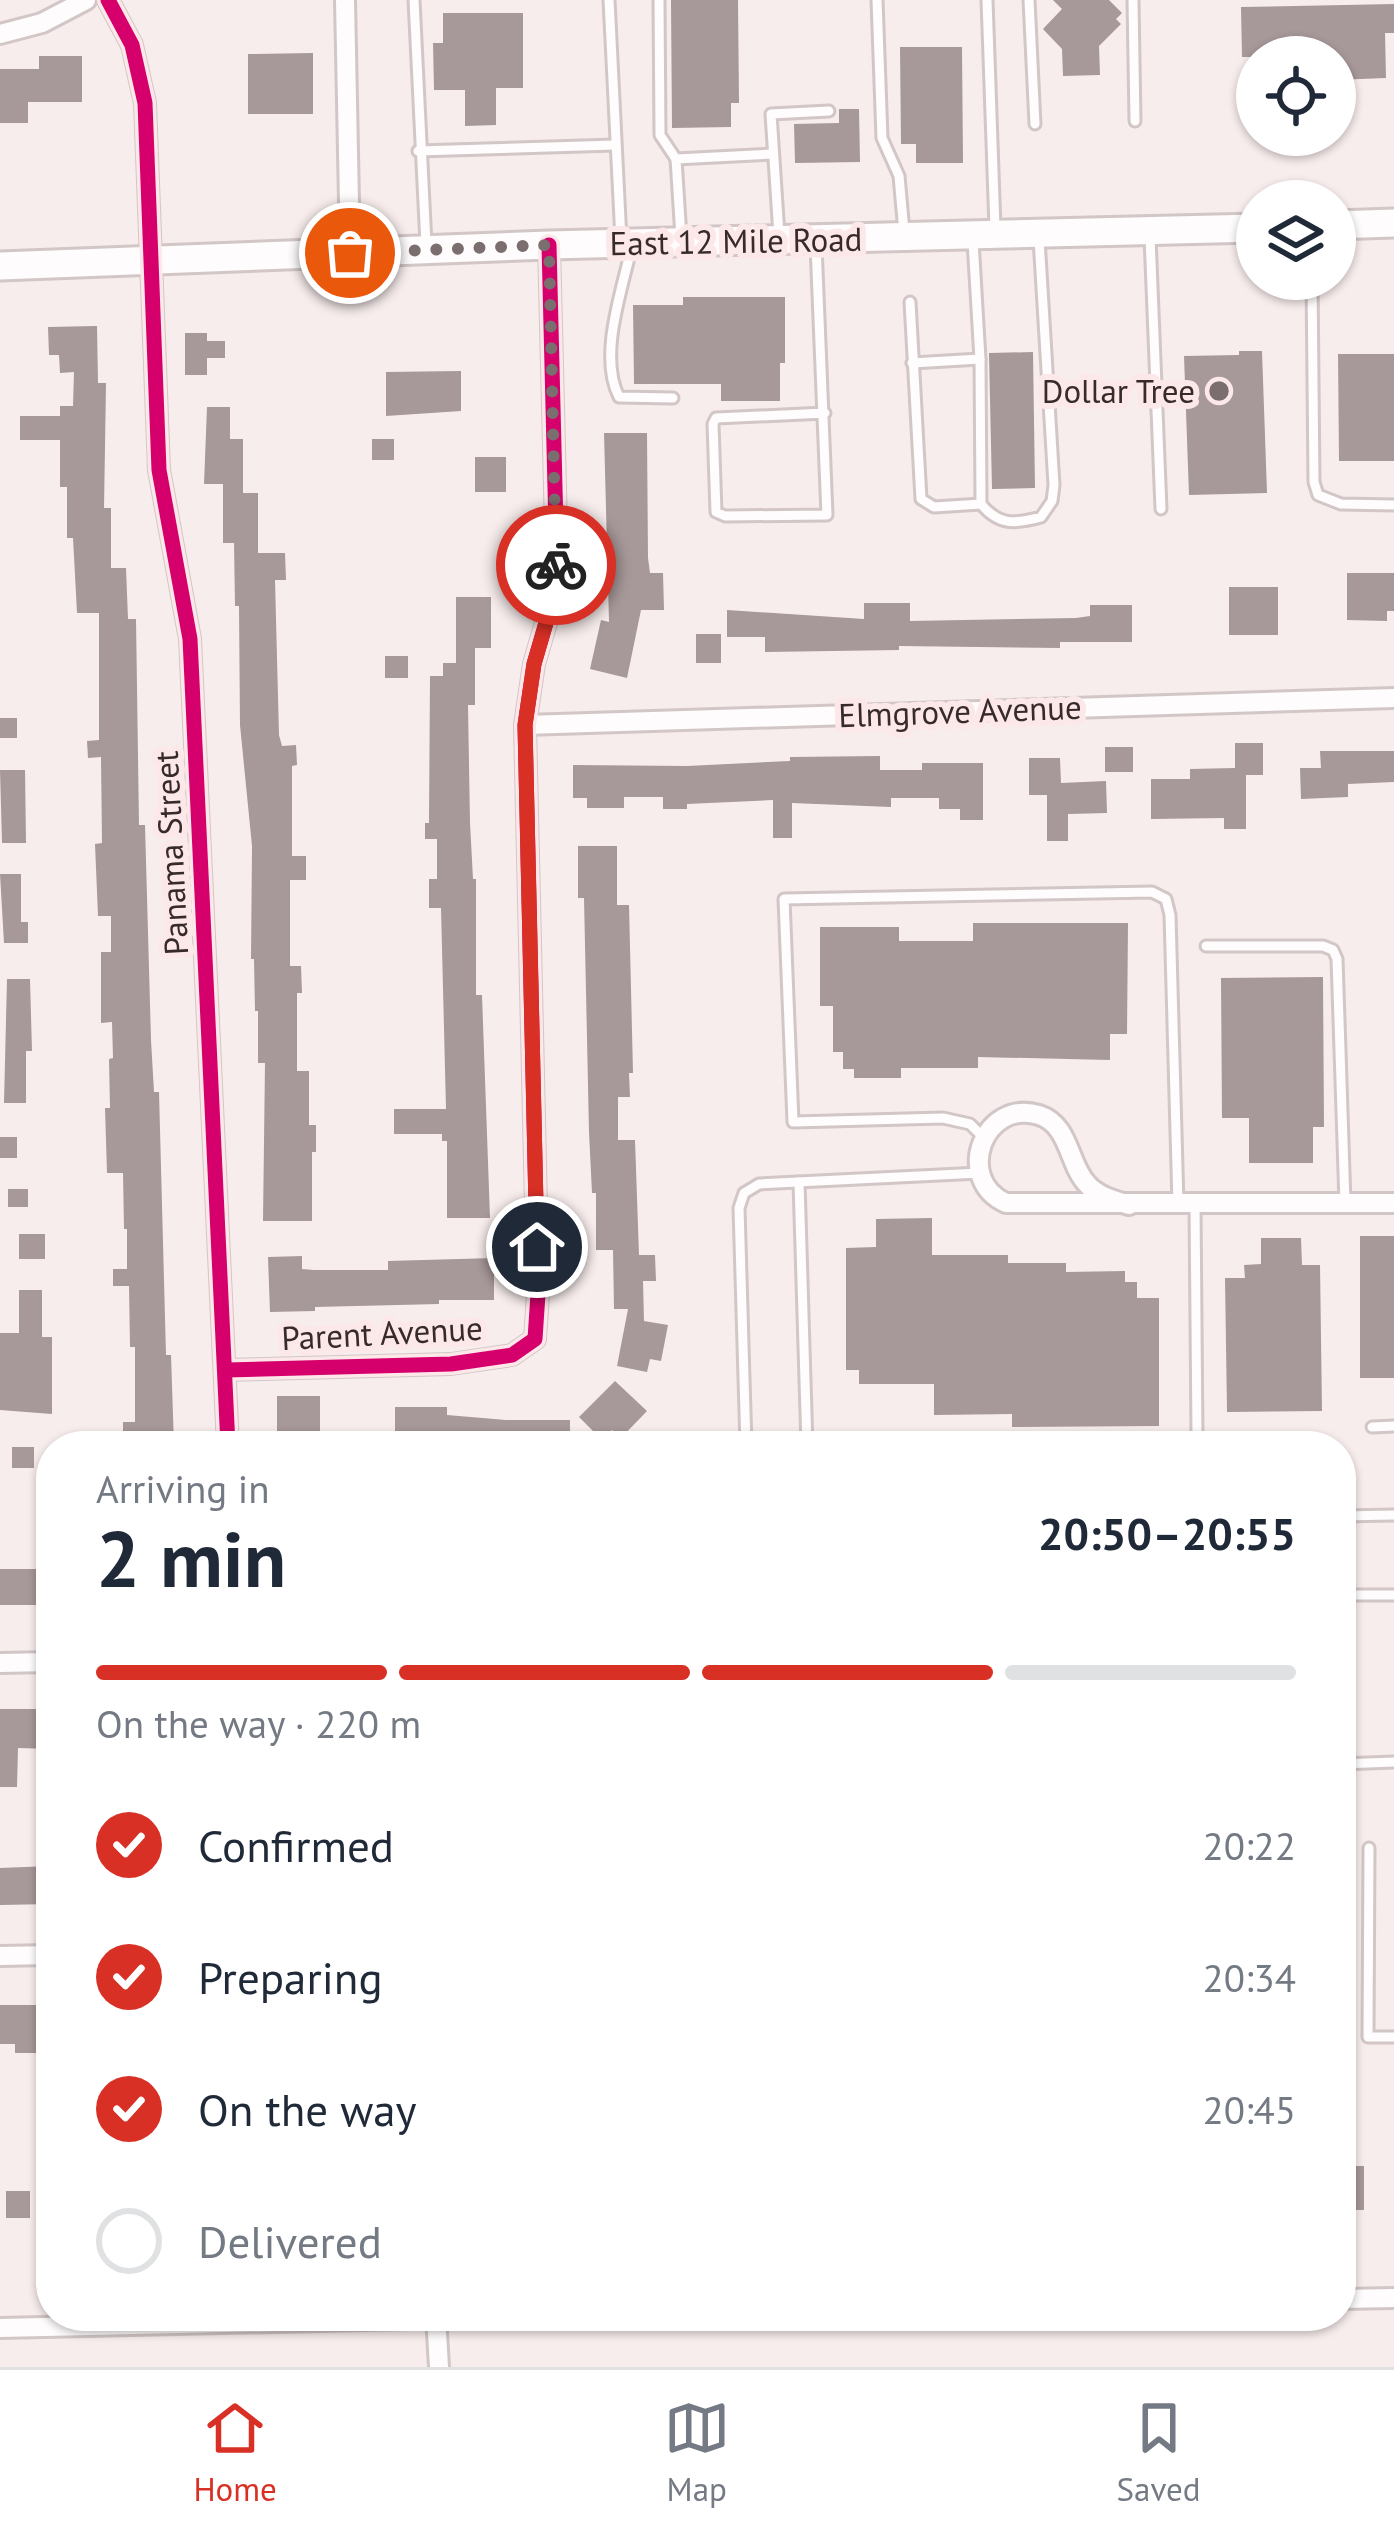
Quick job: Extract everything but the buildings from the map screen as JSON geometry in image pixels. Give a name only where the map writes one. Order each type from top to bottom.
[{"type":"main road","points":[[1356,224],[1394,223]]},
{"type":"main road","name":"East 12 Mile Road","points":[[0,266],[549,245],[1236,229]]},
{"type":"street","points":[[0,34],[42,23],[86,0]]},
{"type":"street","name":"Panama Street","points":[[108,0],[132,45],[145,103],[160,486],[190,639],[228,1431]]},
{"type":"street","points":[[345,0],[350,253]]},
{"type":"street","points":[[525,725],[534,664],[555,592],[549,245]]},
{"type":"street","name":"Elmgrove Avenue","points":[[525,725],[1394,698]]},
{"type":"street","name":"Parent Avenue","points":[[226,1370],[451,1364],[512,1355],[535,1339],[538,1294],[525,725]]},
{"type":"street","points":[[1129,1205],[1083,1181],[1063,1137],[1037,1114],[1008,1115],[991,1126],[984,1138],[980,1173],[987,1191],[1006,1203],[1129,1205],[1186,1205],[1394,1202]]},
{"type":"street","points":[[0,1663],[36,1662]]},
{"type":"street","points":[[0,1956],[36,1955]]},
{"type":"street","points":[[1356,2298],[1394,2297]]},
{"type":"street","points":[[0,2328],[36,2327]]},
{"type":"street","points":[[437,2331],[439,2367]]},
{"type":"lane","points":[[414,0],[426,250]]},
{"type":"lane","points":[[609,0],[615,145],[627,243],[613,344],[614,387],[619,397],[673,398]]},
{"type":"lane","points":[[659,0],[660,135],[676,159],[681,242]]},
{"type":"lane","points":[[877,0],[882,138],[899,176],[905,237]]},
{"type":"lane","points":[[987,0],[981,504],[992,518],[1014,525],[1041,518],[1052,501],[1039,234]]},
{"type":"lane","points":[[1029,0],[1034,124]]},
{"type":"lane","points":[[1133,0],[1135,121]]},
{"type":"lane","points":[[779,240],[771,114],[829,112]]},
{"type":"lane","points":[[418,151],[615,145]]},
{"type":"lane","points":[[676,159],[773,154]]},
{"type":"lane","points":[[1150,231],[1161,509]]},
{"type":"lane","points":[[815,239],[825,413],[827,515],[724,516],[716,512],[712,424],[716,418],[825,413]]},
{"type":"lane","points":[[1312,300],[1314,482],[1318,495],[1341,504],[1394,505]]},
{"type":"lane","points":[[910,302],[921,500],[934,507],[981,504]]},
{"type":"lane","points":[[912,363],[980,359]]},
{"type":"lane","points":[[984,1138],[970,1124],[944,1118],[793,1122],[784,899],[1152,892],[1166,899],[1197,1431]]},
{"type":"lane","points":[[1206,946],[1323,946],[1333,950],[1345,1203]]},
{"type":"lane","points":[[746,1431],[739,1208],[744,1193],[759,1184],[980,1173]]},
{"type":"lane","points":[[799,1182],[807,1431]]},
{"type":"lane","points":[[1372,1427],[1394,1426]]},
{"type":"lane","points":[[1356,1516],[1394,1515]]},
{"type":"lane","points":[[1356,1595],[1394,1595]]},
{"type":"lane","points":[[1356,1763],[1394,1762]]},
{"type":"lane","points":[[1369,1848],[1368,2037],[1394,2037]]},
{"type":"cycle path","points":[[108,0],[132,45],[145,103],[159,470],[190,639],[227,1431]]},
{"type":"cycle path","points":[[226,1370],[451,1364],[512,1355],[535,1339],[538,1294],[525,725],[557,568],[549,245]]},
{"type":"way so far","points":[[350,253],[549,245],[556,565]]},
{"type":"place","name":"Dollar Tree","points":[[1219,391]]},
{"type":"route","points":[[537,1247],[525,725],[534,664],[555,592],[556,565]]}]
